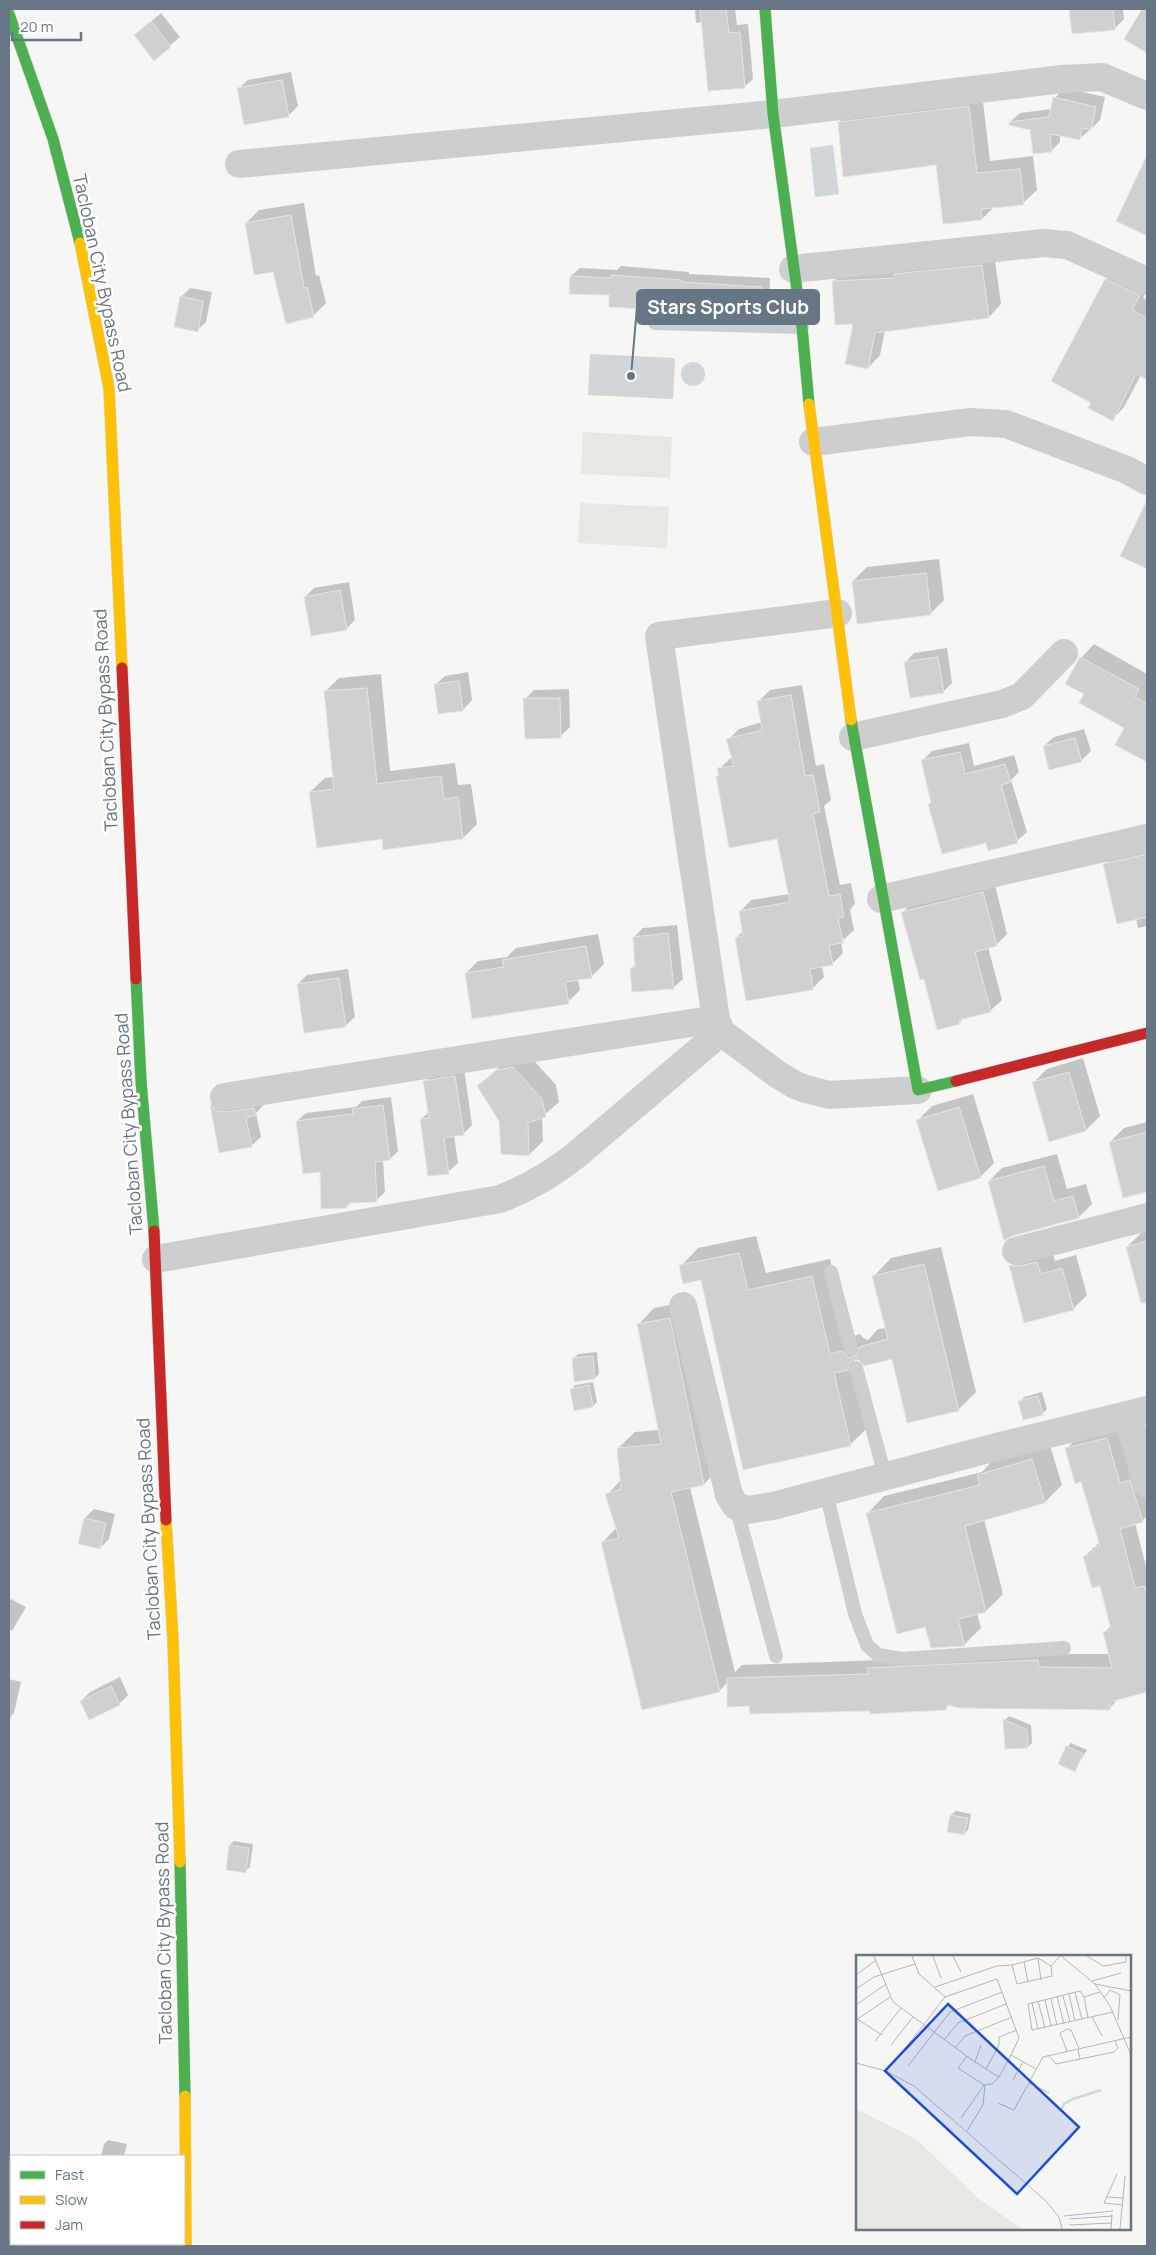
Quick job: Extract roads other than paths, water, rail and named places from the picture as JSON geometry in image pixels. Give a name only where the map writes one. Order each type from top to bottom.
[{"type":"main road","points":[[764,9],[774,114],[802,326],[813,442],[838,613],[853,737],[881,899],[918,1090],[1147,1033]]},
{"type":"main road","name":"Tacloban City Bypass Road","points":[[9,14],[53,139],[81,248],[109,388],[141,1081],[156,1259],[161,1429],[173,1640],[183,1966],[186,2246]]},
{"type":"street","points":[[239,164],[774,114],[1062,79],[1102,77],[1147,96]]},
{"type":"street","points":[[793,269],[1044,243],[1068,245],[1147,281]]},
{"type":"street","points":[[813,442],[971,422],[1006,424],[1109,463],[1147,481]]},
{"type":"street","points":[[838,613],[659,636],[718,1025],[777,1074],[794,1085],[806,1089],[829,1095],[918,1090]]},
{"type":"street","points":[[853,737],[1002,704],[1016,699],[1022,696],[1064,653]]},
{"type":"street","points":[[881,899],[1147,838]]},
{"type":"street","points":[[156,1259],[500,1199],[527,1189],[551,1175],[575,1156],[718,1025]]},
{"type":"street","points":[[224,1097],[718,1025]]},
{"type":"street","points":[[1016,1251],[1147,1217]]},
{"type":"street","points":[[683,1306],[730,1495],[736,1506],[747,1510],[756,1509],[1138,1413],[1147,1484]]},
{"type":"lane","points":[[655,323],[802,326]]},
{"type":"lane","points":[[831,1272],[851,1349]]},
{"type":"lane","points":[[856,1368],[885,1476]]},
{"type":"lane","points":[[826,1492],[855,1614],[867,1645],[878,1654],[902,1659],[1064,1648]]},
{"type":"lane","points":[[736,1506],[776,1656]]},
{"type":"place","name":"Stars Sports Club","points":[[631,376]]}]
